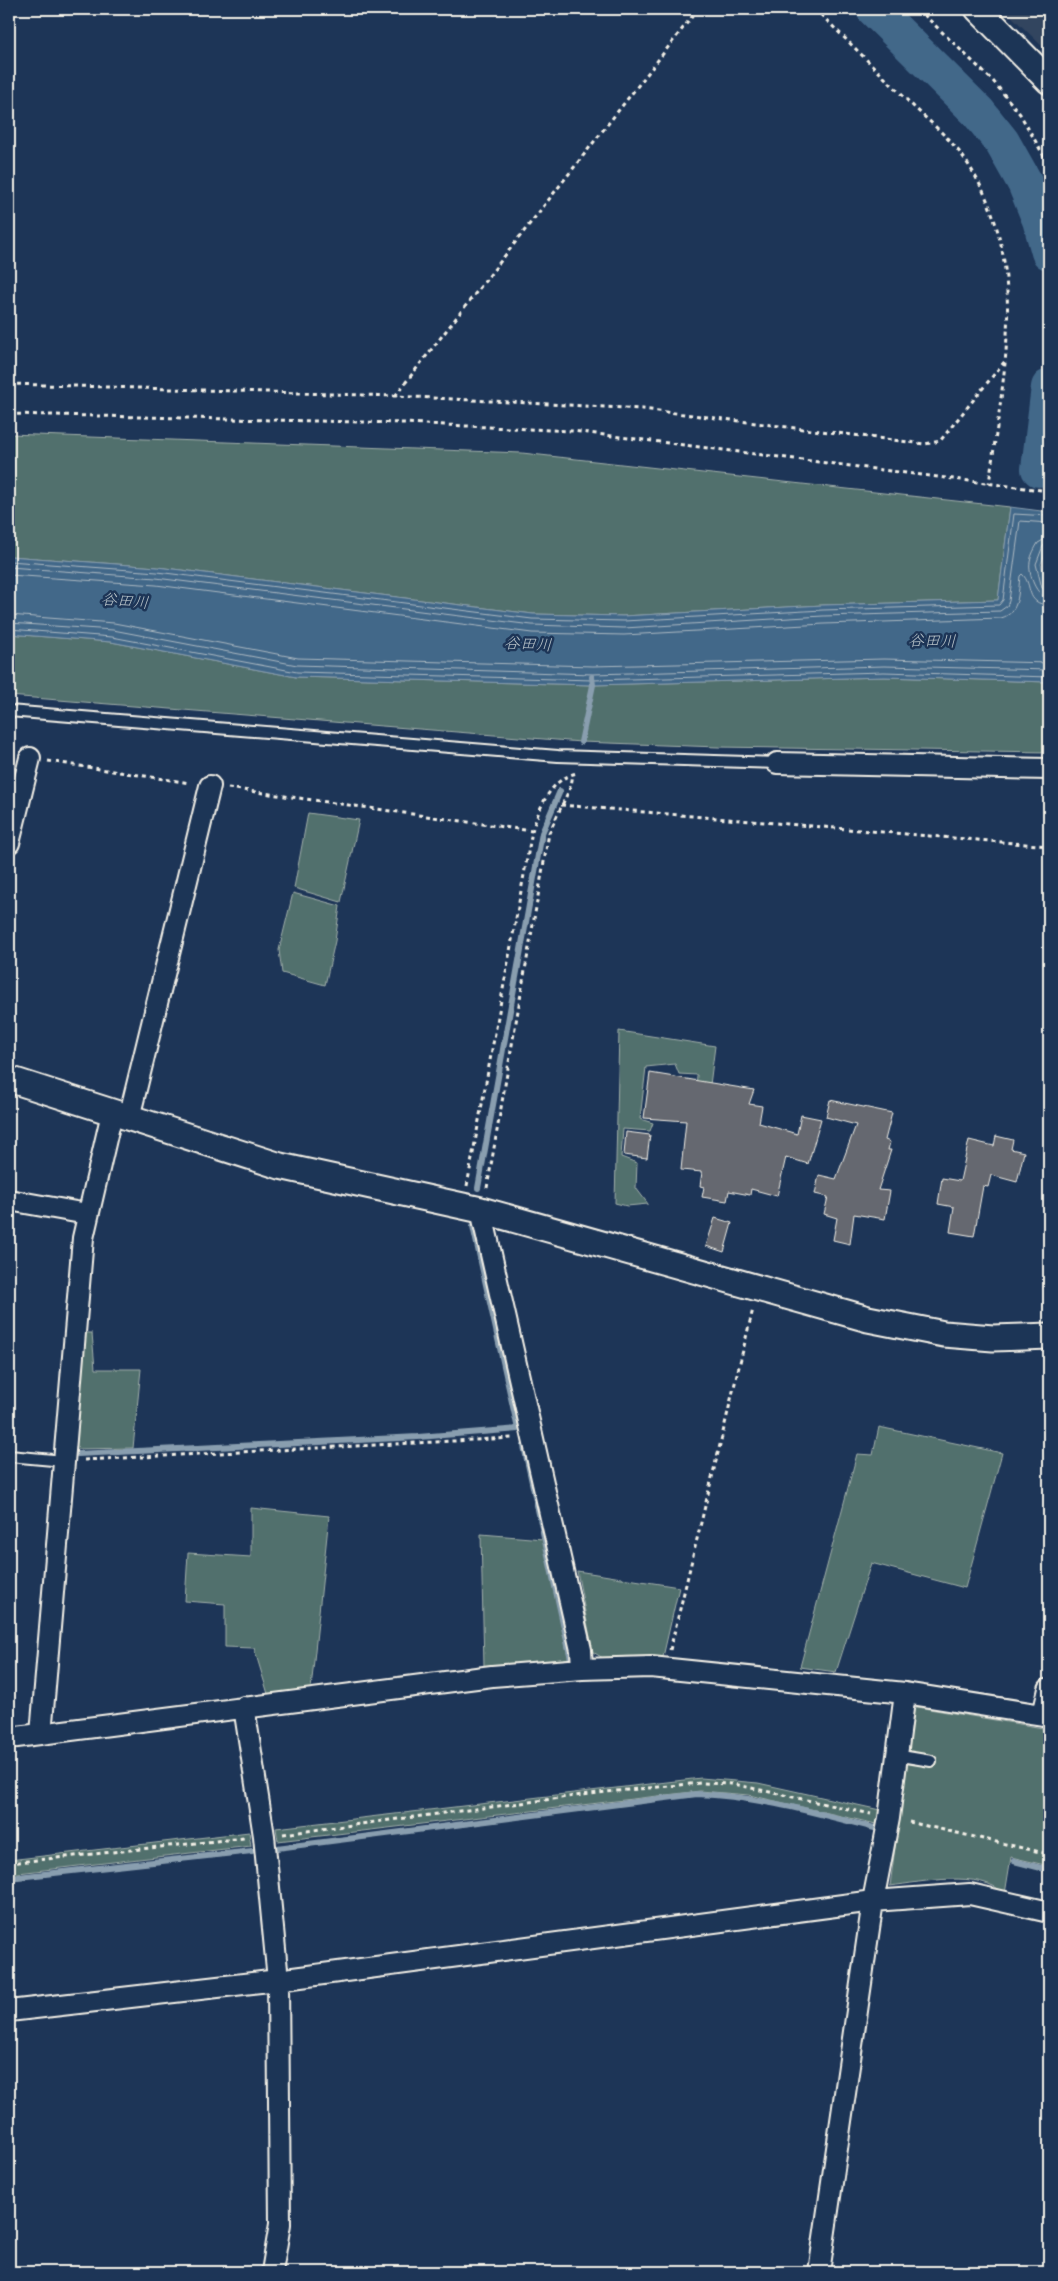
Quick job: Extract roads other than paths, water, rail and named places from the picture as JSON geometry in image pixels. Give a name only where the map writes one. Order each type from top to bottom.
[{"type":"street","points":[[978,9],[1049,81]]},
{"type":"street","points":[[9,844],[30,758]]},
{"type":"street","points":[[777,762],[1049,769]]},
{"type":"street","points":[[41,1734],[83,1238],[87,1214],[120,1116],[210,786]]},
{"type":"street","points":[[9,1080],[280,1166],[477,1199],[820,1306],[914,1329],[993,1338],[1049,1336]]},
{"type":"street","points":[[477,1199],[581,1650],[582,1669]]},
{"type":"street","points":[[9,1200],[87,1214]]},
{"type":"street","points":[[9,1738],[492,1676],[582,1669],[666,1668],[905,1693],[1046,1716],[1049,1689]]},
{"type":"street","points":[[819,2272],[873,1901],[889,1818],[895,1755],[905,1693]]},
{"type":"street","points":[[244,1707],[264,1836],[278,1980],[280,2224],[272,2272]]},
{"type":"street","points":[[9,2012],[278,1980],[873,1901],[970,1894],[1049,1912]]},
{"type":"lane","points":[[9,711],[558,756],[777,762]]},
{"type":"lane","points":[[9,1456],[64,1461]]},
{"type":"lane","points":[[895,1755],[932,1760]]},
{"type":"water","name":"谷田川","points":[[1010,507],[1049,512],[1049,543],[1041,564],[1049,595],[1049,682],[884,677],[593,685],[296,677],[111,642],[9,634],[9,556],[157,567],[533,614],[623,616],[823,605],[998,600]]},
{"type":"waterway","points":[[874,9],[978,112],[1002,142],[1025,183],[1040,220],[1049,252]]},
{"type":"waterway","points":[[1039,469],[1049,387]]},
{"type":"waterway","points":[[1043,439],[1049,440]]},
{"type":"waterway","points":[[581,742],[593,685],[592,677]]},
{"type":"waterway","points":[[478,1188],[542,833],[560,791]]},
{"type":"waterway","points":[[78,1454],[418,1437],[518,1429],[473,1226]]},
{"type":"waterway","points":[[524,1446],[571,1659]]},
{"type":"waterway","points":[[277,1848],[697,1794],[720,1795],[765,1802],[875,1828]]},
{"type":"waterway","points":[[9,1878],[252,1851]]},
{"type":"waterway","points":[[1014,1861],[1049,1870]]}]
